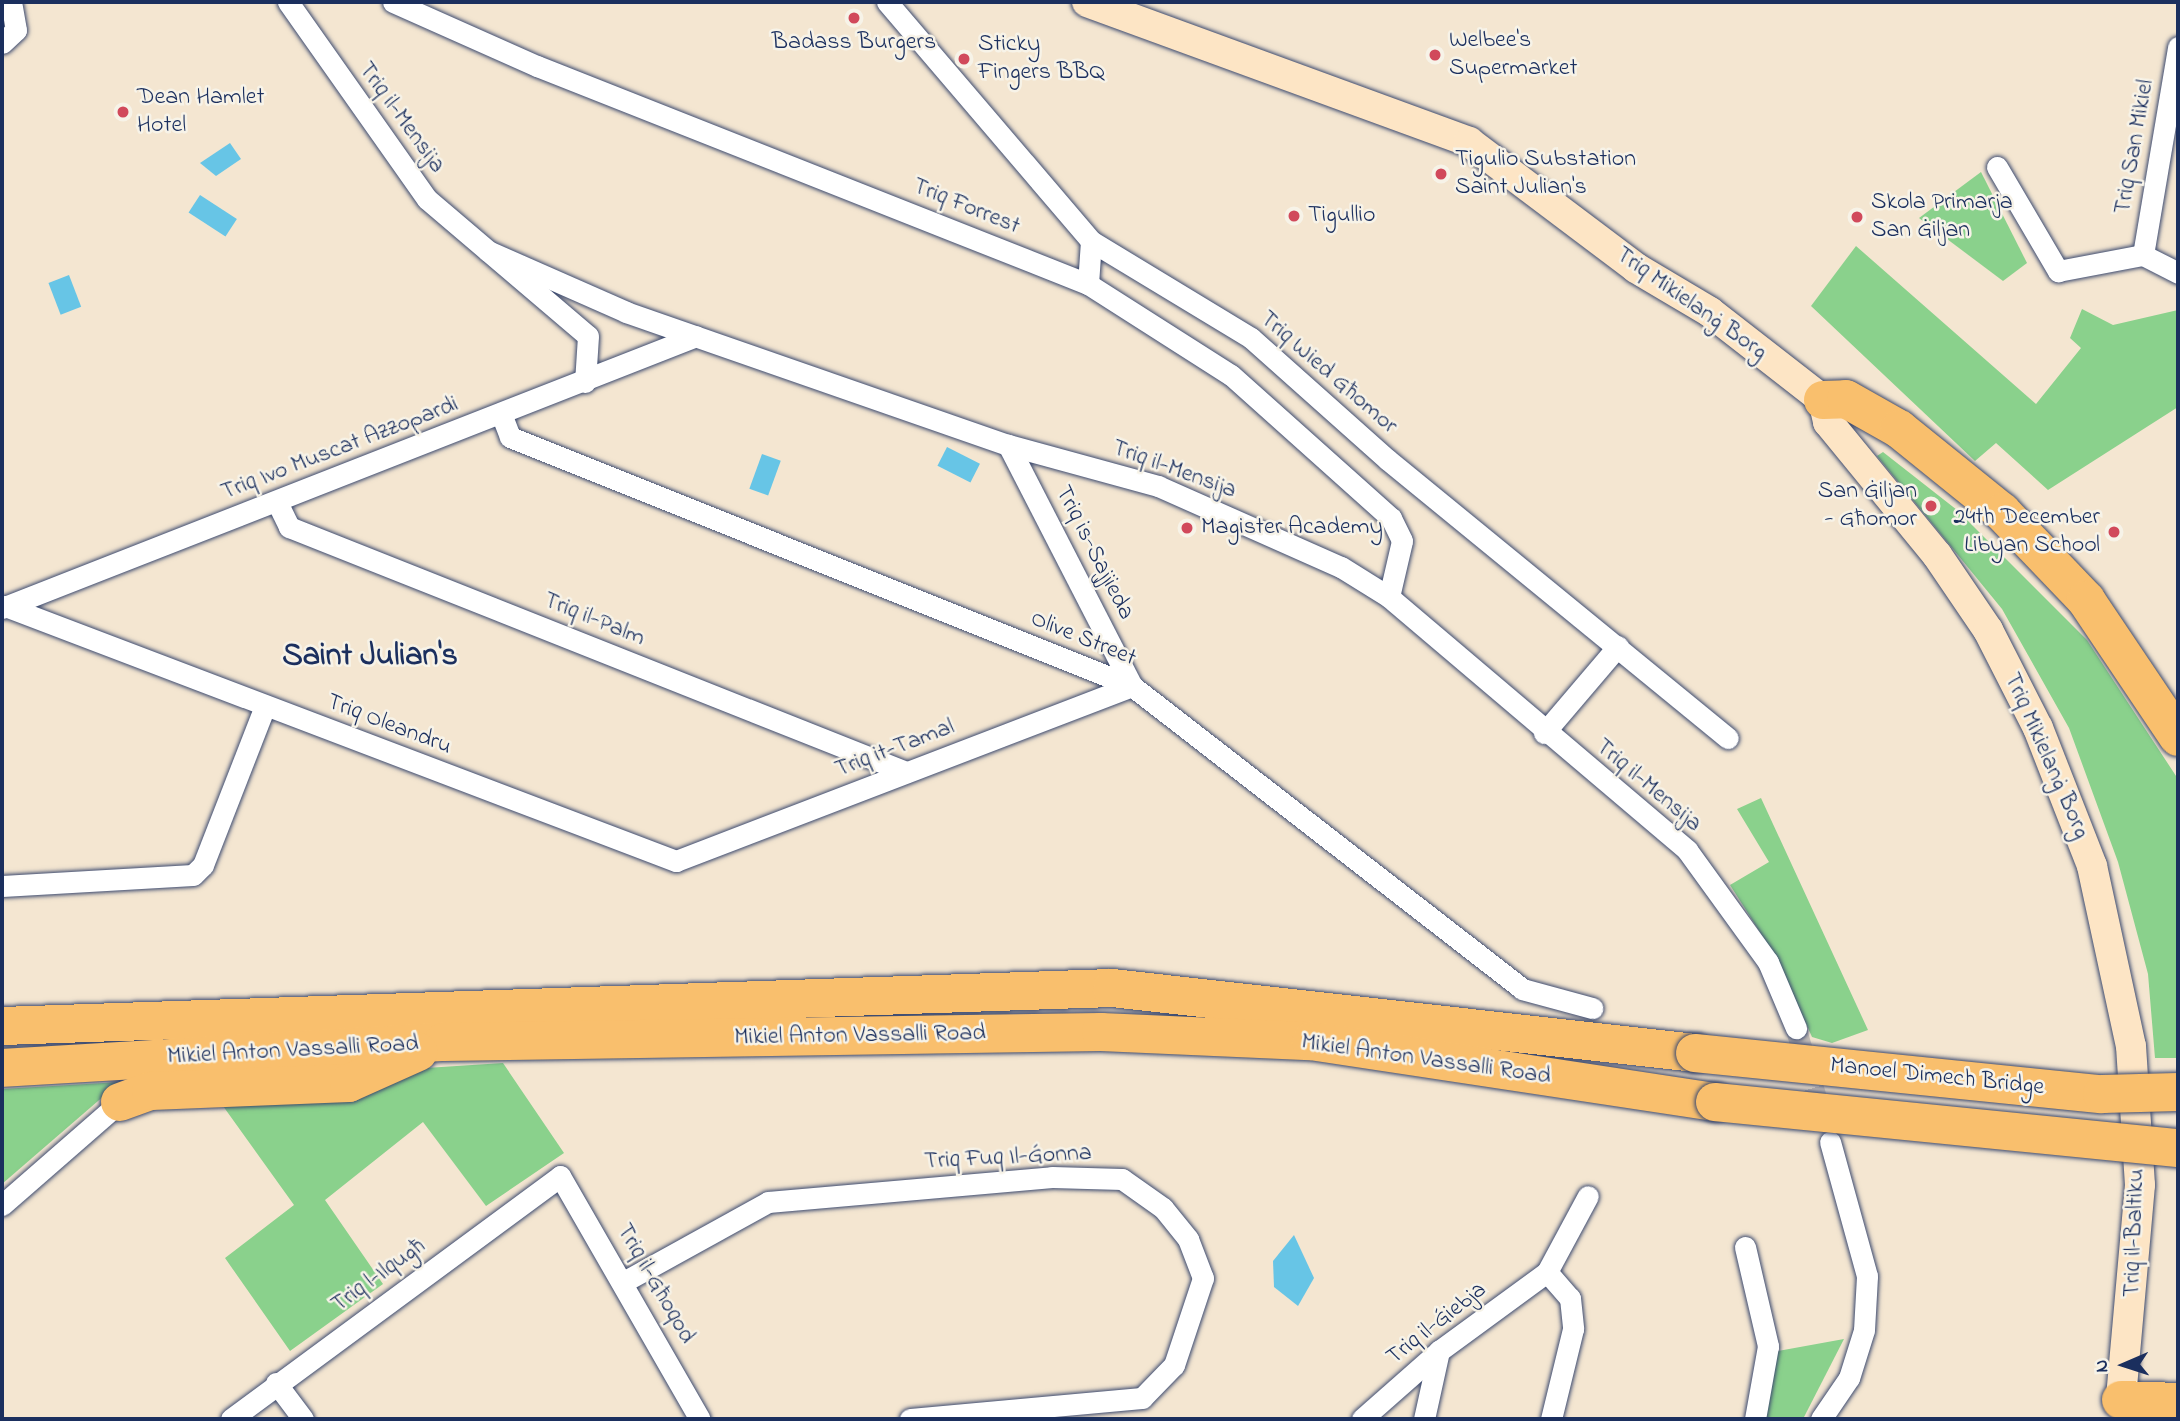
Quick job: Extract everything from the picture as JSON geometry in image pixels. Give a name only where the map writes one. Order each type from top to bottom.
[{"type":"highway","points":[[1823,401],[1846,399],[1899,429],[2002,512],[2086,600],[2178,737]]},
{"type":"highway","name":"Mikiel Anton Vassalli Road","points":[[2,1026],[1112,988],[1695,1053]]},
{"type":"highway","name":"Mikiel Anton Vassalli Road","points":[[2,1068],[443,1042],[1101,1032],[1298,1041],[1715,1102]]},
{"type":"highway","points":[[120,1102],[151,1090],[349,1083],[443,1042]]},
{"type":"highway","name":"Manoel Dimech Bridge","points":[[1695,1053],[2102,1094],[2178,1092]]},
{"type":"highway","name":"Manoel Dimech Bridge","points":[[1715,1102],[2178,1148]]},
{"type":"highway","points":[[2119,1410],[2178,1402]]},
{"type":"main road","name":"Triq Mikielanġ Borg","points":[[1087,2],[1469,142],[1636,268],[1710,312],[1823,401],[1828,422],[1937,555],[1988,630],[2038,728],[2092,866],[2131,1046]]},
{"type":"main road","name":"Triq il-Baltiku","points":[[2119,1410],[2140,1185],[2131,1046]]},
{"type":"street","name":"Triq il-Mensija","points":[[288,2],[426,199],[588,336]]},
{"type":"street","name":"Triq Forrest","points":[[394,2],[537,66],[1088,284],[1231,375],[1391,518],[1402,541],[1389,597]]},
{"type":"street","name":"Triq Wied Għomor","points":[[887,2],[1091,241],[1251,338],[1388,460],[1728,738]]},
{"type":"street","points":[[2,43],[16,30],[13,8]]},
{"type":"street","name":"Triq San Mikiel","points":[[2143,255],[2178,47]]},
{"type":"street","points":[[1997,167],[2058,271],[2143,255],[2178,273]]},
{"type":"street","points":[[1088,284],[1091,241]]},
{"type":"street","name":"Triq il-Mensija","points":[[488,251],[602,302],[696,336],[1008,445],[1158,486],[1341,567],[1389,597],[1544,733],[1687,850],[1768,962],[1796,1028]]},
{"type":"street","points":[[585,382],[588,336],[602,302]]},
{"type":"street","name":"Triq Ivo Muscat Azzopardi","points":[[3,607],[502,416],[696,336]]},
{"type":"street","name":"Olive Street","points":[[502,416],[510,437],[1132,686],[1522,989],[1591,1008]]},
{"type":"street","name":"Triq is-Sajjieda","points":[[1008,445],[1132,686]]},
{"type":"street","name":"Triq il-Palm","points":[[276,502],[289,527],[906,772]]},
{"type":"street","name":"Triq Oleandru","points":[[3,607],[676,861]]},
{"type":"street","points":[[1544,733],[1618,646]]},
{"type":"street","name":"Triq it-Tamal","points":[[676,861],[1132,686]]},
{"type":"street","points":[[2,886],[192,874],[203,865],[265,706]]},
{"type":"street","points":[[2,1205],[120,1102]]},
{"type":"street","points":[[1821,1419],[1849,1378],[1864,1331],[1867,1276],[1830,1142]]},
{"type":"street","name":"Triq il-Għoqod","points":[[560,1176],[625,1281],[700,1419]]},
{"type":"street","name":"Triq l-Ilqugħ","points":[[230,1419],[560,1176]]},
{"type":"street","name":"Triq Fuq Il-Ǵonna","points":[[625,1281],[768,1202],[1052,1177],[1122,1179],[1163,1208],[1188,1239],[1203,1278],[1174,1365],[1142,1398],[910,1419]]},
{"type":"street","points":[[1550,1419],[1573,1329],[1570,1298],[1547,1272],[1588,1196]]},
{"type":"street","points":[[1745,1247],[1768,1346],[1755,1419]]},
{"type":"street","name":"Triq il-Ǵiebja","points":[[1362,1419],[1439,1351],[1547,1272]]},
{"type":"street","points":[[1424,1419],[1439,1351]]},
{"type":"street","points":[[276,1383],[303,1419]]},
{"type":"green space","points":[[1981,172],[2027,263],[2003,281],[1919,218]]},
{"type":"green space","points":[[1856,246],[2036,404],[2081,348],[2070,338],[2082,309],[2113,325],[2178,310],[2178,407],[2048,490],[1996,443],[1975,461],[1811,306]]},
{"type":"green space","points":[[1883,452],[1957,510],[2087,640],[2178,779],[2178,1058],[2155,1058],[2148,974],[2118,862],[2069,728],[2002,609],[1877,456]]},
{"type":"green space","points":[[1761,798],[1868,1030],[1832,1043],[1812,1037],[1779,962],[1730,885],[1769,862],[1737,809]]},
{"type":"green space","points":[[503,1063],[564,1153],[486,1206],[423,1122],[325,1200],[383,1284],[290,1351],[225,1258],[294,1205],[223,1106],[426,1068]]},
{"type":"green space","points":[[120,1082],[2,1184],[2,1089]]},
{"type":"green space","points":[[1844,1339],[1803,1419],[1764,1419],[1773,1352]]},
{"type":"water","points":[[230,143],[241,159],[216,176],[200,163]]},
{"type":"water","points":[[200,195],[237,219],[225,237],[189,213]]},
{"type":"water","points":[[69,275],[81,307],[61,315],[48,283]]},
{"type":"water","points":[[947,447],[980,464],[970,483],[937,466]]},
{"type":"water","points":[[762,454],[781,461],[768,496],[749,489]]},
{"type":"water","points":[[1294,1235],[1314,1278],[1298,1306],[1274,1287],[1273,1261]]},
{"type":"tunnel","points":[[1796,1028],[1823,1120]]},
{"type":"place","name":"Badass Burgers","points":[[854,18]]},
{"type":"place","name":"Welbee's Supermarket","points":[[1435,55]]},
{"type":"place","name":"Sticky Fingers BBQ","points":[[964,59]]},
{"type":"place","name":"Dean Hamlet Hotel","points":[[123,112]]},
{"type":"place","name":"Tigulio Substation Saint Julian's","points":[[1441,174]]},
{"type":"place","name":"Tigullio","points":[[1294,216]]},
{"type":"place","name":"Skola Primarja San Ġiljan","points":[[1857,217]]},
{"type":"place","name":"San Ġiljan - Għomor","points":[[1931,506]]},
{"type":"place","name":"Magister Academy","points":[[1187,528]]},
{"type":"place","name":"24th December Libyan School","points":[[2114,532]]},
{"type":"district","name":"Saint Julian's","points":[[370,657]]}]
